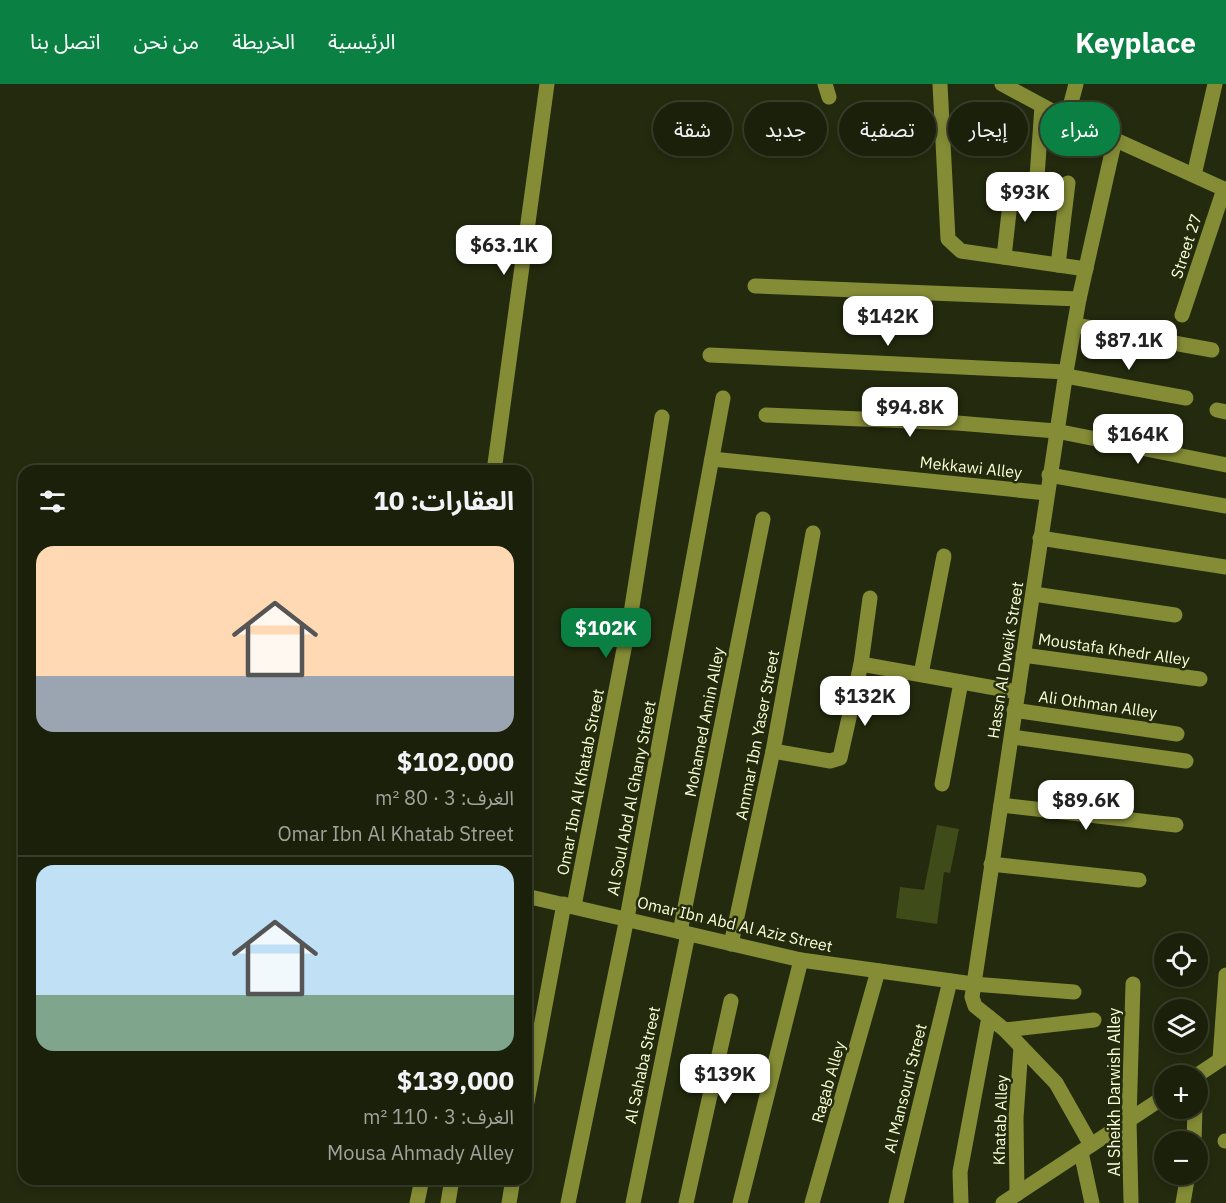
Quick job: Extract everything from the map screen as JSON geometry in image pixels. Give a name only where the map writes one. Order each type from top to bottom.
[{"type":"street","points":[[495,465],[547,84]]},
{"type":"street","points":[[940,84],[948,239],[961,251],[1086,269]]},
{"type":"street","points":[[1002,84],[1040,105]]},
{"type":"street","points":[[1071,102],[1076,84]]},
{"type":"street","points":[[1194,175],[1215,84]]},
{"type":"street","points":[[1037,177],[1040,134]]},
{"type":"street","points":[[1120,142],[1225,189]]},
{"type":"street","name":"Hassn Al Dweik Street","points":[[1092,1203],[1086,1149],[1065,1095],[1005,1030],[973,1003],[973,984],[1012,737],[1014,710],[1035,594],[1040,538],[1056,431],[1079,299],[1111,156]]},
{"type":"street","points":[[1058,265],[1068,183]]},
{"type":"street","points":[[1005,257],[1012,185]]},
{"type":"street","name":"Street 27","points":[[1182,315],[1225,189]]},
{"type":"street","points":[[755,286],[1079,299]]},
{"type":"street","points":[[1075,325],[1212,350]]},
{"type":"street","points":[[710,355],[1066,374],[1186,398]]},
{"type":"street","name":"Al Soul Abd Al Ghany Street","points":[[568,1203],[627,918],[723,398]]},
{"type":"street","points":[[766,415],[957,423],[1056,431],[1226,465]]},
{"type":"street","name":"Omar Ibn Al Khatab Street","points":[[532,1079],[631,613],[662,417]]},
{"type":"street","name":"Mekkawi Alley","points":[[712,459],[1047,493]]},
{"type":"street","points":[[1049,475],[1226,506]]},
{"type":"street","name":"Mohamed Amin Alley","points":[[684,933],[763,519]]},
{"type":"street","name":"Ammar Ibn Yaser Street","points":[[731,944],[773,751],[813,532]]},
{"type":"street","points":[[1040,538],[1226,567]]},
{"type":"street","points":[[921,674],[944,556]]},
{"type":"street","points":[[1035,594],[1175,615]]},
{"type":"street","points":[[773,751],[830,761],[840,758],[861,664],[870,598]]},
{"type":"street","name":"Moustafa Khedr Alley","points":[[1023,655],[1200,679]]},
{"type":"street","points":[[861,664],[1017,692]]},
{"type":"street","points":[[942,784],[961,682]]},
{"type":"street","name":"Ali Othman Alley","points":[[1014,710],[1177,734]]},
{"type":"street","points":[[1012,737],[1186,761]]},
{"type":"street","points":[[1001,805],[1176,825]]},
{"type":"street","points":[[991,864],[1139,880]]},
{"type":"street","name":"Omar Ibn Abd Al Aziz Street","points":[[532,897],[801,960],[973,984],[1074,992]]},
{"type":"street","name":"Al Sahaba Street","points":[[633,1203],[684,933]]},
{"type":"street","points":[[740,1203],[801,960]]},
{"type":"street","name":"Ragab Alley","points":[[812,1203],[878,971]]},
{"type":"street","points":[[1208,1068],[1223,1058],[1226,975]]},
{"type":"street","name":"Al Mansouri Street","points":[[896,1203],[950,981]]},
{"type":"street","name":"Al Sheikh Darwish Alley","points":[[1131,1201],[1129,1120],[1132,984]]},
{"type":"street","points":[[686,1203],[731,1001]]},
{"type":"street","points":[[961,1203],[960,1172],[989,1017]]},
{"type":"street","points":[[1005,1030],[1094,1020]]},
{"type":"street","name":"Khatab Alley","points":[[1017,1194],[1016,1118],[1021,1047]]},
{"type":"street","points":[[1003,1203],[1154,1104]]},
{"type":"street","points":[[417,1203],[421,1185]]},
{"type":"street","points":[[448,1203],[451,1185]]},
{"type":"street","points":[[509,1203],[512,1185]]},
{"type":"street","points":[[1183,1203],[1186,1185]]},
{"type":"building","points":[[937,825],[959,829],[950,873],[944,872],[937,924],[896,918],[900,887],[924,890]]}]
